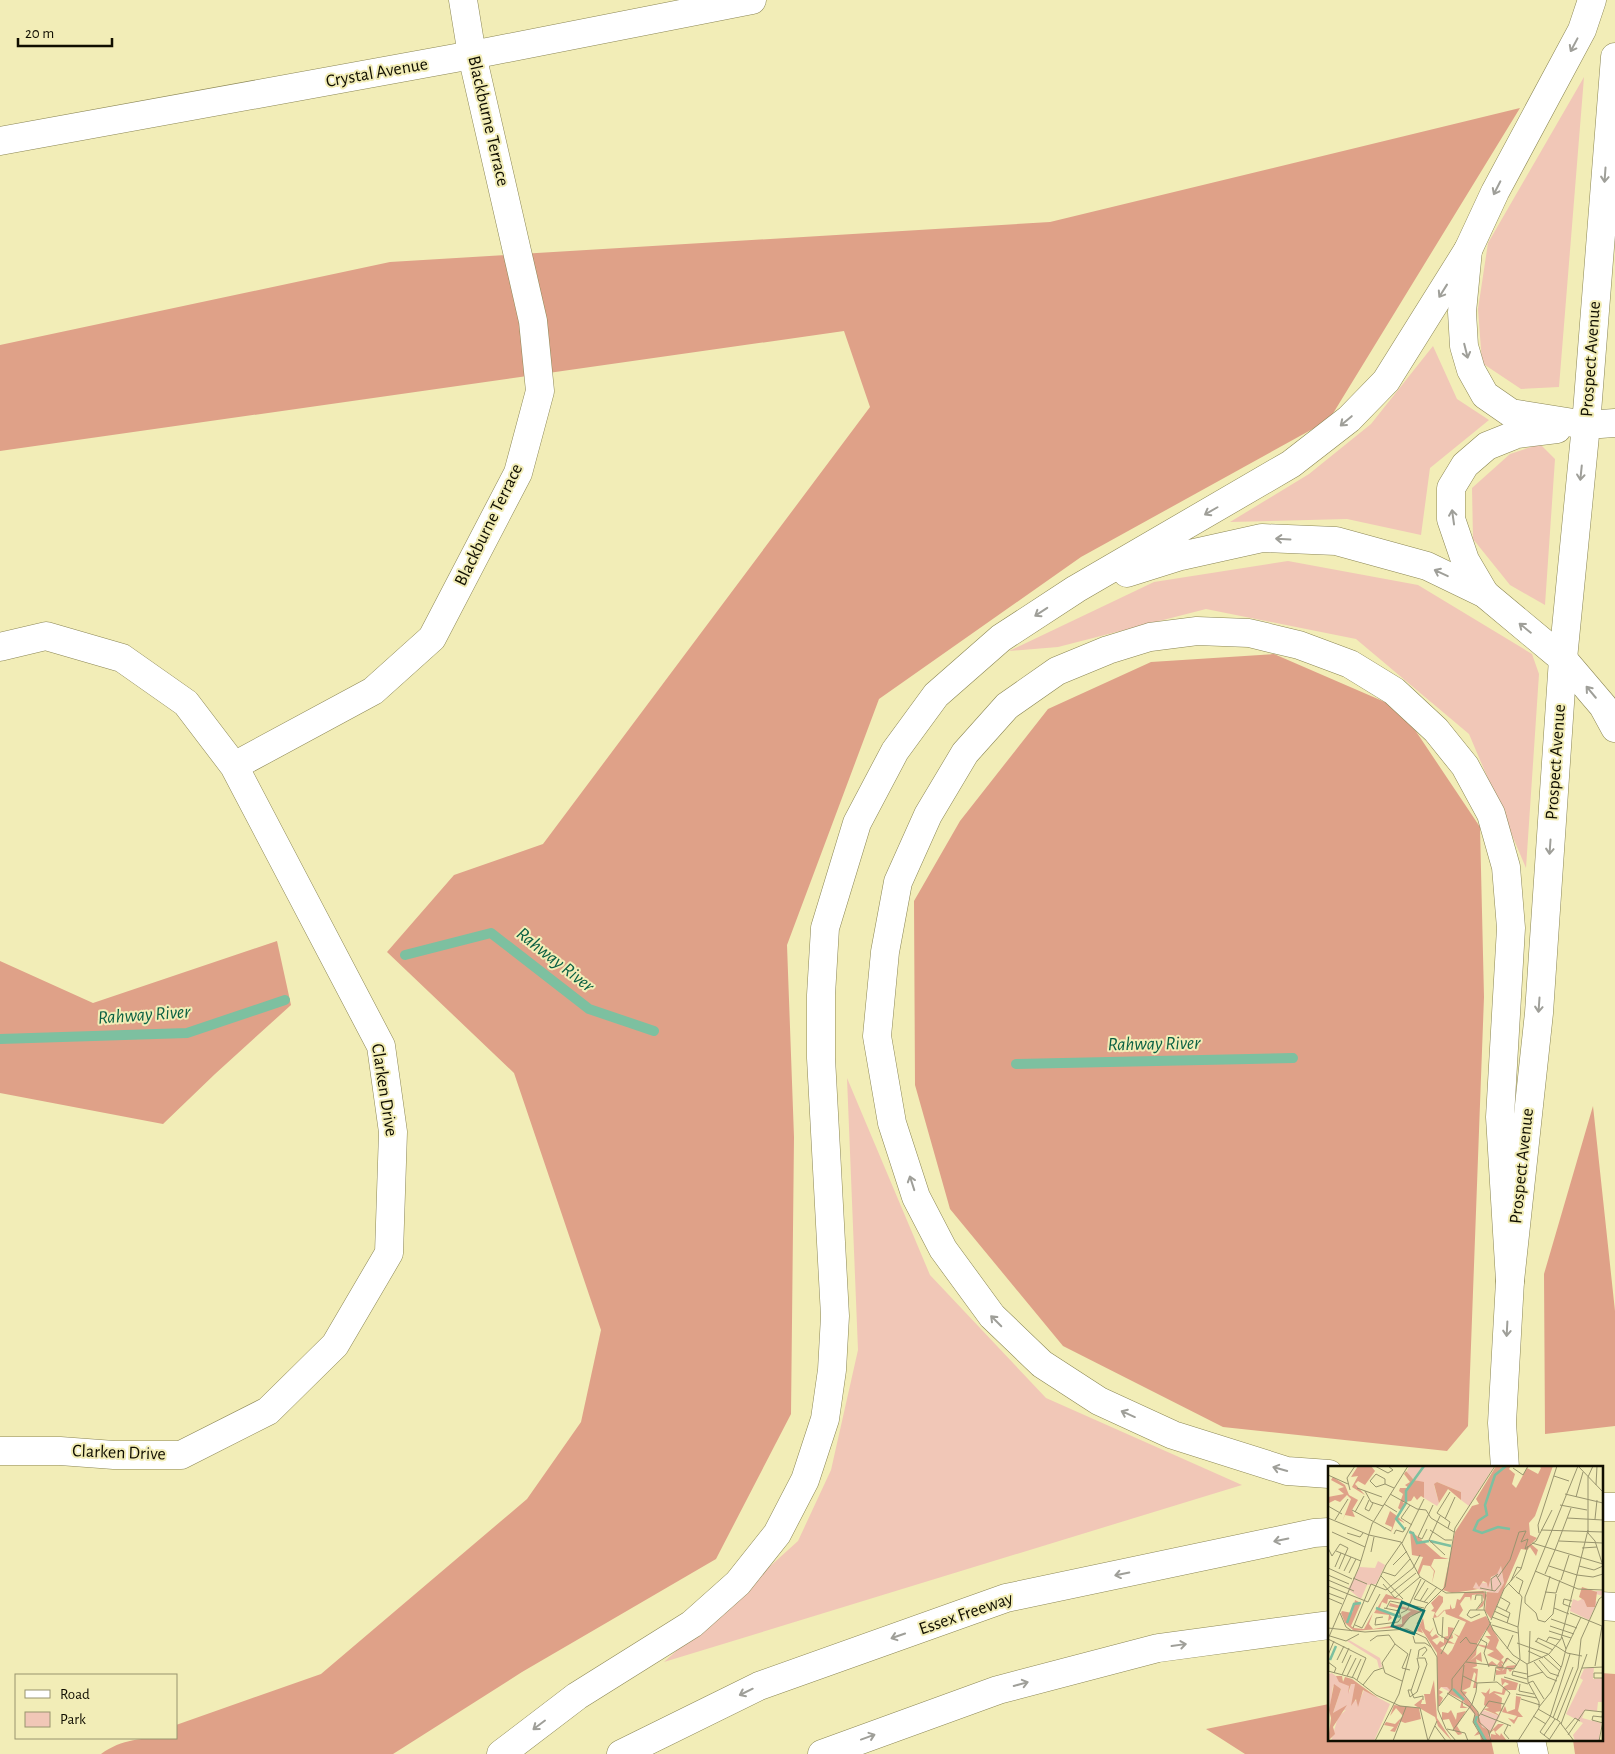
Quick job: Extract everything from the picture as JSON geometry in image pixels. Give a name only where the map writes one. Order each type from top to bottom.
[{"type":"main road","name":"Blackburne Terrace","points":[[234,766],[373,691],[432,638],[518,472],[540,391],[533,321],[472,55],[463,0]]},
{"type":"main road","name":"Crystal Avenue","points":[[0,141],[472,55],[752,0]]},
{"type":"main road","points":[[501,1754],[578,1696],[692,1624],[738,1583],[777,1534],[805,1480],[825,1419],[832,1370],[835,1316],[821,1058],[821,995],[825,928],[857,823],[895,751],[936,695],[1002,638],[1076,590],[1291,464],[1349,419],[1386,381],[1468,250],[1495,192],[1582,30],[1592,0]]},
{"type":"main road","name":"Prospect Avenue","points":[[1505,1466],[1502,1422],[1510,1281],[1538,1014],[1563,659],[1586,425],[1615,57]]},
{"type":"main road","points":[[1468,250],[1462,312],[1464,346],[1471,370],[1485,395],[1511,412],[1586,425]]},
{"type":"main road","points":[[1485,594],[1466,560],[1452,519],[1451,488],[1465,465],[1487,446],[1517,434],[1615,423]]},
{"type":"main road","points":[[1076,590],[1181,556],[1262,538],[1336,541],[1426,566],[1485,594],[1563,659],[1603,706],[1615,728]]},
{"type":"main road","points":[[1328,1474],[1287,1471],[1173,1435],[1099,1401],[1042,1364],[992,1316],[943,1249],[916,1196],[892,1123],[877,1036],[885,952],[891,917],[898,882],[928,815],[965,753],[1007,706],[1056,671],[1108,650],[1150,637],[1188,632],[1249,633],[1298,646],[1350,664],[1394,690],[1436,730],[1465,766],[1491,814],[1506,867],[1511,928],[1500,1117],[1510,1281]]},
{"type":"main road","name":"Clarken Drive","points":[[0,648],[46,636],[122,658],[186,703],[234,766],[381,1046],[393,1132],[389,1253],[335,1345],[268,1411],[181,1455],[0,1451]]},
{"type":"main road","name":"Essex Freeway","points":[[621,1754],[759,1686],[1006,1598],[1314,1533],[1328,1532]]},
{"type":"main road","points":[[1602,1606],[1615,1607]]},
{"type":"main road","points":[[822,1754],[998,1690],[1148,1650],[1328,1625]]},
{"type":"green space","points":[[1584,77],[1559,387],[1521,389],[1482,363],[1478,309],[1488,243]]},
{"type":"green space","points":[[1433,346],[1457,399],[1489,420],[1430,468],[1421,535],[1347,519],[1230,522],[1309,474],[1371,424]]},
{"type":"green space","points":[[1540,444],[1555,459],[1545,605],[1510,585],[1473,539],[1472,488],[1510,454]]},
{"type":"green space","points":[[1288,561],[1418,585],[1532,654],[1539,674],[1526,868],[1469,734],[1356,639],[1206,609],[1058,647],[1009,651],[1154,582]]},
{"type":"green space","points":[[847,1078],[930,1275],[1046,1398],[1242,1485],[664,1662],[798,1541],[831,1470],[858,1350]]},
{"type":"shaded area","points":[[1520,108],[1329,420],[1081,557],[879,699],[787,945],[794,1137],[791,1414],[716,1559],[522,1672],[393,1754],[101,1754],[110,1748],[128,1741],[178,1739],[178,1724],[321,1674],[527,1499],[581,1422],[601,1330],[514,1073],[387,952],[454,875],[543,844],[870,407],[844,331],[0,451],[0,345],[390,262],[1050,222]]},
{"type":"shaded area","points":[[1274,654],[1401,709],[1480,827],[1484,997],[1468,1426],[1447,1451],[1223,1427],[1063,1346],[950,1209],[915,1085],[914,901],[960,821],[1048,709],[1151,662]]},
{"type":"shaded area","points":[[277,941],[291,1005],[163,1124],[0,1093],[0,961],[93,1003]]},
{"type":"shaded area","points":[[1593,1106],[1615,1311],[1615,1426],[1545,1434],[1544,1274]]},
{"type":"shaded area","points":[[1602,1673],[1615,1674],[1615,1754],[1575,1754],[1573,1742],[1602,1742]]},
{"type":"shaded area","points":[[1328,1704],[1328,1742],[1491,1742],[1494,1754],[1245,1754],[1206,1729]]},
{"type":"waterway","name":"Rahway River","points":[[405,955],[491,933],[589,1009],[654,1031]]},
{"type":"waterway","name":"Rahway River","points":[[0,1039],[187,1033],[285,1000]]},
{"type":"waterway","name":"Rahway River","points":[[1016,1064],[1293,1058]]}]
